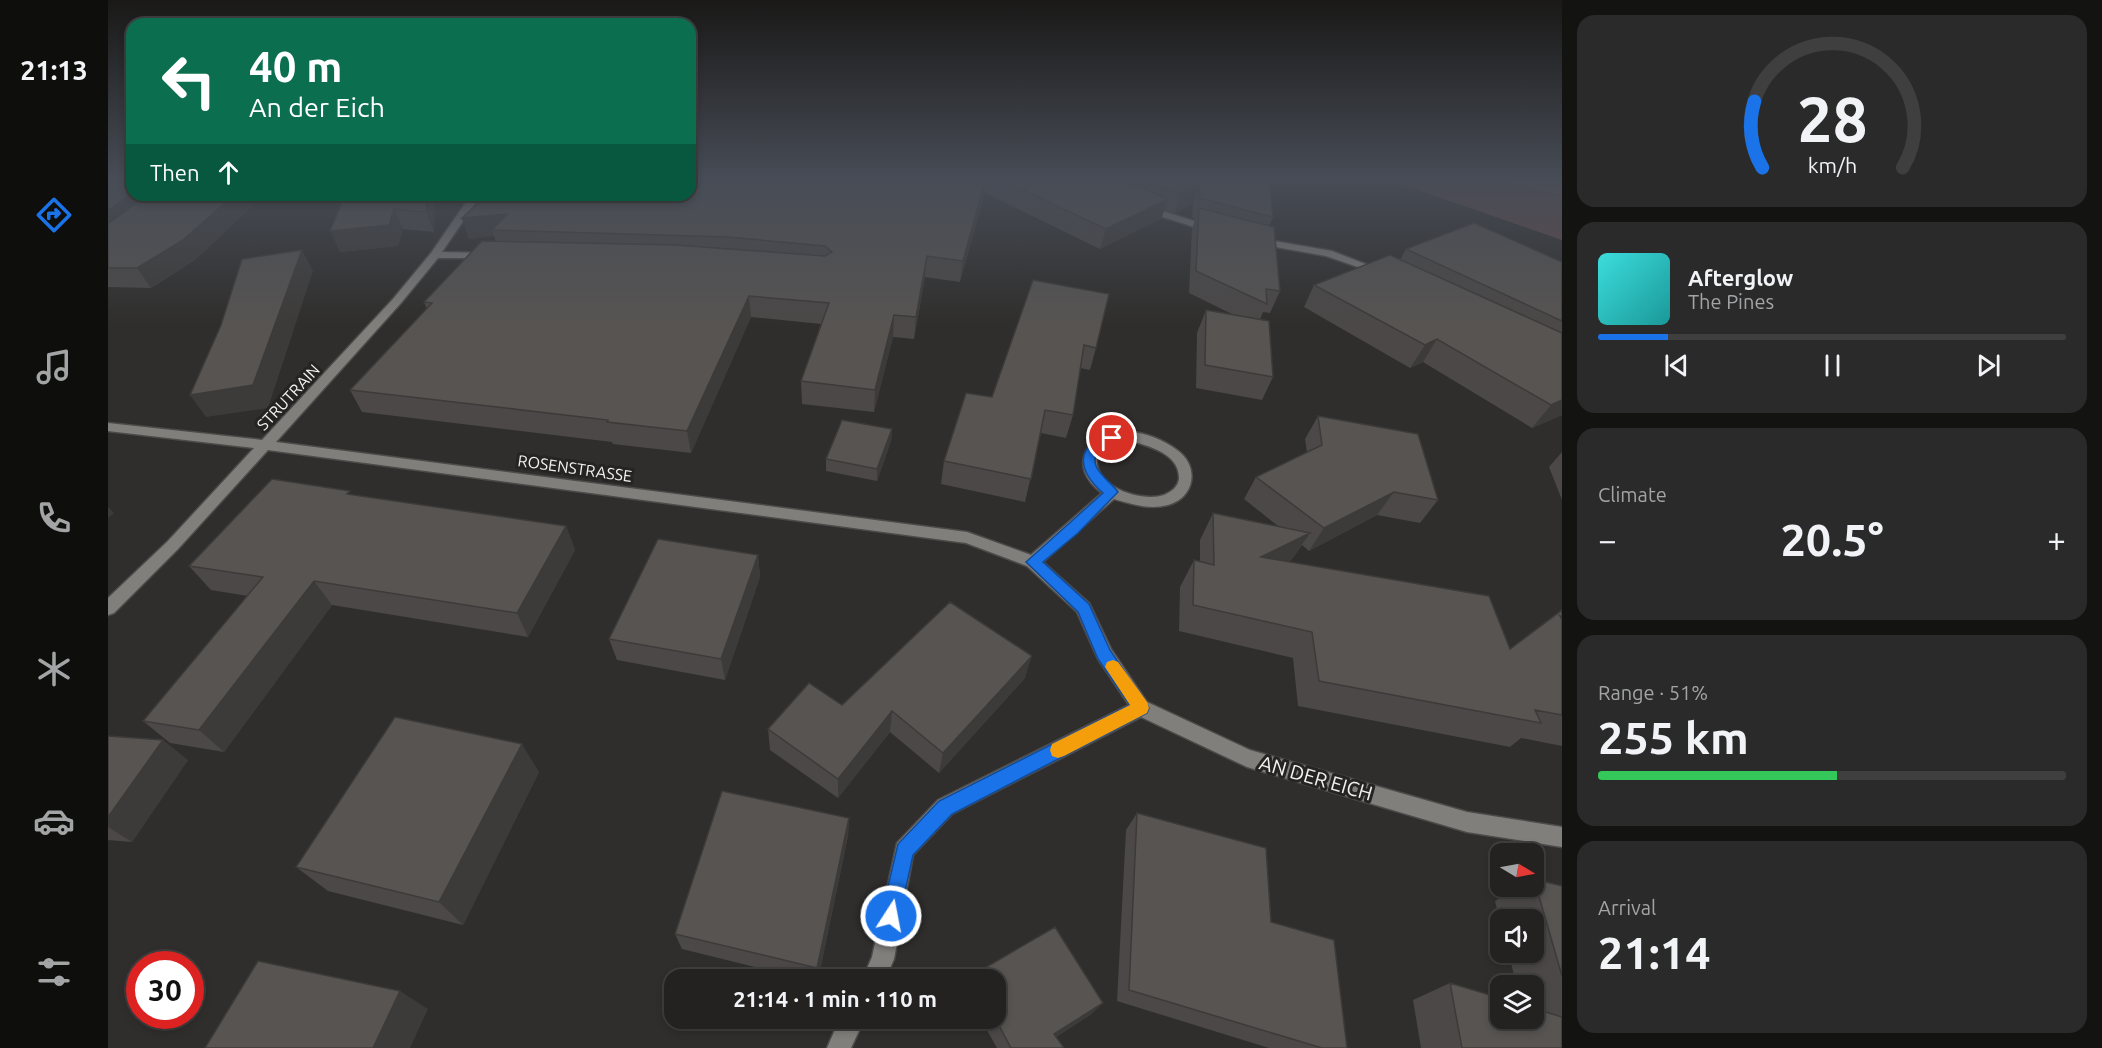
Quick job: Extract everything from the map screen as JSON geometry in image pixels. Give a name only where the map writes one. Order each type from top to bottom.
[{"type":"street","name":"STRUTRAIN","points":[[108,608],[173,545],[398,301],[454,227]]},
{"type":"street","points":[[1203,227],[1227,234]]},
{"type":"street","points":[[1250,239],[1328,253],[1393,276]]},
{"type":"street","points":[[435,255],[495,256]]},
{"type":"street","name":"ROSENSTRASSE","points":[[108,427],[266,445],[967,538],[1033,562],[1083,608],[1104,654],[1141,708]]},
{"type":"street","points":[[1128,436],[1157,443],[1170,450],[1185,466],[1188,479],[1185,490],[1174,498],[1161,502],[1144,502],[1112,492],[1095,478],[1089,465],[1091,451],[1099,443],[1112,438],[1128,436]]},
{"type":"street","points":[[1033,562],[1073,529],[1112,492]]},
{"type":"street","points":[[878,969],[883,959],[904,850],[945,807],[1141,708]]},
{"type":"street","name":"AN DER EICH","points":[[1141,708],[1246,758],[1467,822],[1562,837]]},
{"type":"street","points":[[839,1048],[848,1029]]},
{"type":"shaded area","points":[[1524,227],[1562,227],[1562,240]]},
{"type":"building","points":[[108,227],[198,227],[183,240],[137,268],[108,268]]},
{"type":"building","points":[[332,227],[370,227],[330,231]]},
{"type":"building","points":[[495,227],[972,227],[963,261],[927,256],[916,317],[894,315],[875,390],[801,381],[829,303],[749,296],[687,431],[350,390],[432,303],[424,302],[482,241],[676,245],[825,256],[832,252],[825,246],[728,237],[492,230]]},
{"type":"building","points":[[1198,227],[1274,227],[1280,291],[1266,289],[1267,304],[1196,271]]},
{"type":"building","points":[[1464,227],[1483,227],[1562,262],[1562,321],[1406,249]]},
{"type":"building","points":[[302,250],[253,385],[190,395],[221,325],[242,259]]},
{"type":"building","points":[[1390,255],[1562,333],[1562,400],[1551,405],[1437,339],[1425,345],[1314,285]]},
{"type":"building","points":[[1033,280],[1109,294],[1096,348],[1084,345],[1073,415],[1045,410],[1031,479],[944,461],[966,393],[992,397]]},
{"type":"building","points":[[1206,310],[1269,321],[1273,377],[1205,365]]},
{"type":"building","points":[[1318,416],[1418,434],[1438,500],[1394,492],[1324,528],[1256,477],[1322,445]]},
{"type":"building","points":[[842,420],[892,429],[877,469],[826,459]]},
{"type":"building","points":[[272,479],[350,491],[347,494],[566,526],[517,613],[314,581],[199,730],[143,721],[263,577],[189,566]]},
{"type":"building","points":[[1213,513],[1310,533],[1261,557],[1489,596],[1510,649],[1562,610],[1562,617],[1560,616],[1562,619],[1562,715],[1535,710],[1541,723],[1319,681],[1312,632],[1193,605],[1194,560],[1214,565]]},
{"type":"building","points":[[658,539],[758,555],[721,659],[609,639]]},
{"type":"building","points":[[950,602],[1032,656],[943,753],[892,711],[838,779],[768,729],[809,683],[842,705]]},
{"type":"building","points":[[395,717],[522,744],[439,902],[296,867]]},
{"type":"building","points":[[108,736],[163,740],[108,817]]},
{"type":"building","points":[[722,791],[849,818],[817,968],[675,934]]},
{"type":"building","points":[[1137,813],[1266,848],[1271,922],[1334,940],[1347,1048],[1322,1048],[1129,990]]},
{"type":"building","points":[[1544,882],[1562,886],[1562,976],[1544,909],[1539,897],[1544,897]]},
{"type":"building","points":[[1055,927],[1103,1003],[1054,1034],[1064,1048],[1011,1048],[1001,1029],[1006,1029],[1006,969],[983,969]]},
{"type":"building","points":[[258,961],[400,991],[373,1048],[205,1048]]},
{"type":"building","points":[[1450,983],[1490,995],[1490,1029],[1544,1029],[1544,1011],[1562,1017],[1562,1048],[1462,1048]]},
{"type":"slow traffic","points":[[1058,750],[1141,708],[1113,667]]},
{"type":"route","points":[[891,916],[904,850],[945,807],[1141,708],[1104,654],[1083,608],[1033,562],[1073,529],[1112,492],[1095,478],[1089,465],[1091,451],[1099,443],[1112,438]]}]
